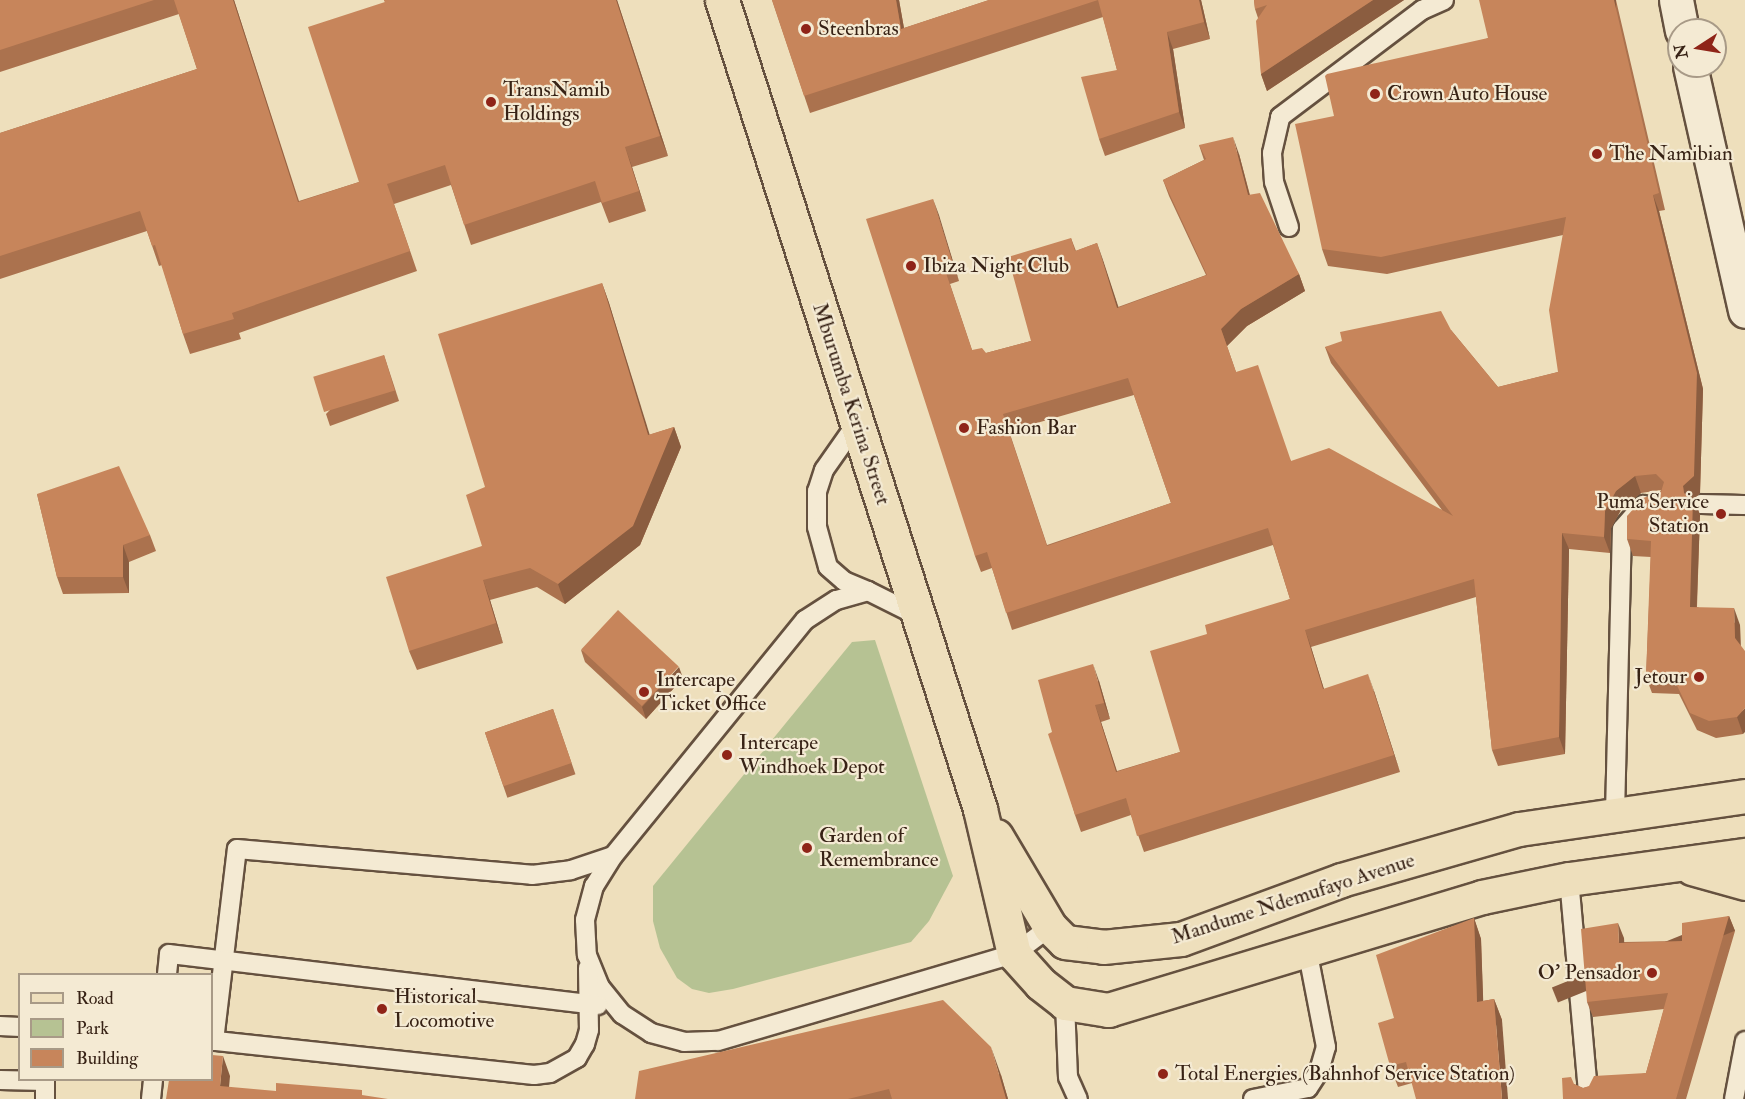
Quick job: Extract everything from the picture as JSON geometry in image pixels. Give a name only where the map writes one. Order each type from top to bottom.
[{"type":"main road","name":"Mburumba Kerina Street","points":[[722,0],[980,809]]},
{"type":"main road","name":"Mandume Ndemufayo Avenue","points":[[980,809],[1050,927],[1065,942],[1103,947],[1181,939],[1363,874],[1519,829],[1745,796]]},
{"type":"main road","points":[[980,809],[1014,954],[1065,1003],[1108,1010],[1482,897],[1569,879],[1745,855]]},
{"type":"main road","points":[[1678,864],[1745,883]]},
{"type":"street","points":[[1676,0],[1680,18]]},
{"type":"street","points":[[1693,78],[1745,311]]},
{"type":"lane","points":[[1289,227],[1274,182],[1272,153],[1280,117],[1422,10],[1444,0]]},
{"type":"lane","points":[[857,423],[824,470],[817,491],[817,527],[828,567],[844,581],[919,617]]},
{"type":"lane","points":[[1615,814],[1622,529],[1631,514],[1644,504],[1659,501]]},
{"type":"lane","points":[[1700,504],[1745,505]]},
{"type":"lane","points":[[613,856],[571,870],[532,875],[237,849],[214,1041],[534,1075],[564,1068],[577,1058],[589,1030],[585,920],[594,886],[613,856],[805,620],[836,600],[868,591]]},
{"type":"lane","points":[[1569,879],[1588,1092]]},
{"type":"lane","points":[[167,973],[170,954],[588,1002],[622,1014],[651,1033],[684,1042],[718,1041],[1014,954],[1050,927]]},
{"type":"lane","points":[[1253,1099],[1308,1088],[1319,1071],[1326,1047],[1307,949]]},
{"type":"lane","points":[[587,955],[600,987],[622,1014]]},
{"type":"lane","points":[[1065,1003],[1068,1077],[1078,1099]]},
{"type":"lane","points":[[0,1026],[18,1027]]},
{"type":"lane","points":[[1734,1099],[1745,1041]]},
{"type":"lane","points":[[0,1080],[45,1087]]},
{"type":"lane","points":[[151,1099],[153,1081]]},
{"type":"green space","points":[[875,640],[953,876],[929,921],[911,942],[733,989],[709,993],[692,989],[677,978],[660,948],[653,921],[653,886],[852,642]]},
{"type":"building","points":[[0,0],[154,0],[0,50]]},
{"type":"building","points":[[174,0],[233,0],[298,202],[359,182],[308,27],[385,2],[384,0],[616,0],[660,136],[625,147],[639,191],[602,203],[595,181],[464,225],[445,165],[387,184],[410,251],[232,313],[234,319],[183,334],[155,245],[152,246],[140,211],[0,256],[0,133],[197,69]]},
{"type":"building","points":[[772,0],[896,0],[901,29],[989,0],[1098,0],[804,96]]},
{"type":"building","points":[[1098,0],[1199,0],[1204,22],[1167,32],[1179,112],[1099,139],[1081,77],[1117,70]]},
{"type":"building","points":[[1254,0],[1373,0],[1261,74],[1256,21],[1267,5],[1255,9]]},
{"type":"building","points":[[1479,0],[1614,0],[1659,193],[1653,195],[1697,373],[1694,476],[1683,486],[1684,493],[1693,499],[1690,607],[1734,608],[1735,638],[1745,651],[1745,708],[1737,717],[1709,721],[1690,713],[1673,677],[1646,677],[1651,541],[1627,539],[1627,516],[1643,498],[1661,492],[1664,482],[1656,474],[1635,476],[1616,491],[1605,511],[1604,537],[1562,533],[1559,737],[1492,750],[1474,579],[1305,630],[1323,689],[1368,674],[1394,755],[1137,836],[1126,798],[1075,815],[1048,734],[1052,732],[1038,680],[1093,664],[1104,703],[1095,705],[1116,772],[1180,752],[1150,651],[1207,634],[1205,625],[1290,599],[1268,528],[1006,613],[987,552],[975,556],[866,219],[933,199],[953,264],[944,267],[972,350],[982,348],[986,353],[1031,341],[1008,257],[1071,238],[1075,251],[1097,243],[1117,308],[1207,275],[1163,180],[1206,159],[1199,145],[1233,137],[1248,195],[1260,193],[1299,274],[1241,309],[1221,329],[1236,372],[1258,365],[1291,461],[1329,448],[1453,516],[1325,347],[1342,341],[1340,332],[1441,311],[1451,330],[1498,387],[1558,372],[1549,310],[1566,217],[1381,257],[1322,249],[1295,124],[1334,116],[1325,76],[1327,74],[1488,38]],"holes":[[[1128,378],[1171,503],[1047,546],[1003,414]]]},
{"type":"building","points":[[602,283],[648,435],[674,427],[633,526],[558,584],[530,568],[483,580],[496,623],[409,651],[386,577],[482,546],[466,495],[485,487],[438,334]]},
{"type":"building","points":[[384,355],[395,390],[324,412],[313,377]]},
{"type":"building","points":[[119,466],[150,535],[123,545],[123,577],[57,577],[37,494]]},
{"type":"building","name":"Intercape Ticket Office","points":[[618,610],[679,667],[642,706],[581,649]]},
{"type":"building","points":[[553,709],[572,763],[503,786],[485,732]]},
{"type":"building","points":[[1729,916],[1676,1099],[1563,1099],[1562,1078],[1571,1077],[1574,1084],[1583,1088],[1589,1086],[1594,1076],[1646,1073],[1668,993],[1587,1002],[1581,929],[1618,923],[1619,943],[1682,941],[1682,923]]},
{"type":"building","points":[[1474,918],[1477,1002],[1494,999],[1502,1099],[1416,1099],[1406,1062],[1390,1066],[1378,1023],[1394,1018],[1376,955]]},
{"type":"building","points":[[943,1000],[991,1047],[1006,1099],[892,1099],[889,1089],[848,1099],[635,1099],[639,1071]]},
{"type":"building","points":[[213,1055],[223,1056],[220,1086],[276,1091],[276,1083],[362,1090],[362,1095],[388,1099],[166,1099],[169,1081],[213,1081]]},
{"type":"place","name":"Steenbras","points":[[806,29]]},
{"type":"place","name":"Crown Auto House","points":[[1375,94]]},
{"type":"place","name":"TransNamib Holdings","points":[[491,102]]},
{"type":"place","name":"The Namibian","points":[[1597,154]]},
{"type":"place","name":"Ibiza Night Club","points":[[911,266]]},
{"type":"place","name":"Fashion Bar","points":[[964,428]]},
{"type":"place","name":"Puma Service Station","points":[[1721,514]]},
{"type":"place","name":"Jetour","points":[[1699,677]]},
{"type":"place","name":"Intercape Ticket Office","points":[[644,692]]},
{"type":"place","name":"Intercape Windhoek Depot","points":[[727,755]]},
{"type":"place","name":"Garden of Remembrance","points":[[807,848]]},
{"type":"place","name":"O' Pensador","points":[[1652,973]]},
{"type":"place","name":"Historical Locomotive","points":[[382,1009]]},
{"type":"place","name":"Total Energies (Bahnhof Service Station)","points":[[1163,1074]]}]
